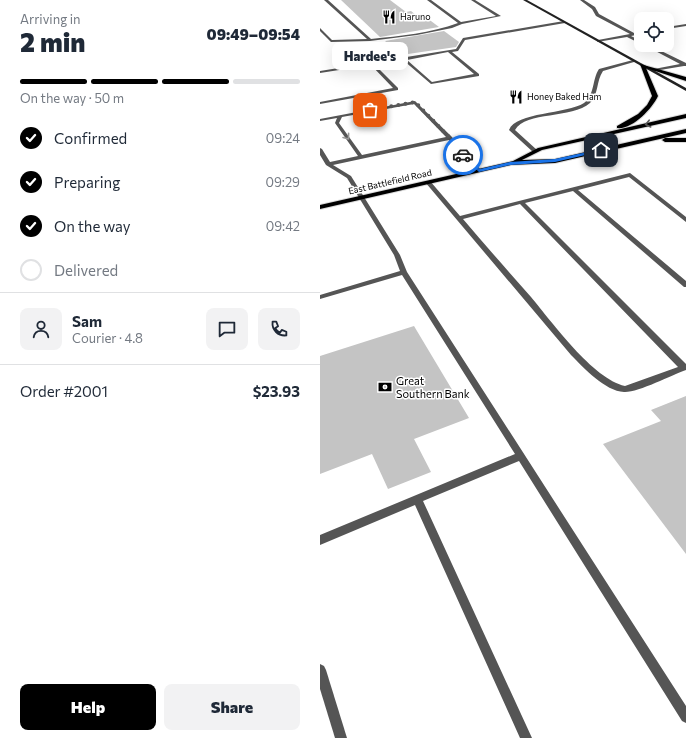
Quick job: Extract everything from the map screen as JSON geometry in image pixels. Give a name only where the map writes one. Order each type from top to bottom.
[{"type":"main road","points":[[525,0],[633,61],[686,79]]},
{"type":"main road","points":[[642,65],[686,90]]},
{"type":"main road","points":[[600,135],[629,122],[642,114],[652,104],[654,96],[642,65]]},
{"type":"main road","name":"East Battlefield Road","points":[[320,207],[479,171],[510,163],[536,151],[686,116]]},
{"type":"main road","name":"East Battlefield Road","points":[[510,163],[555,160],[686,131]]},
{"type":"main road","points":[[632,143],[686,140]]},
{"type":"lane","points":[[326,0],[370,40]]},
{"type":"lane","points":[[429,0],[460,22]]},
{"type":"lane","points":[[320,29],[332,41],[370,40],[444,29],[457,26],[460,22],[499,16],[473,0]]},
{"type":"lane","points":[[582,0],[594,8],[597,15],[633,34]]},
{"type":"lane","points":[[320,72],[457,50],[464,39],[564,22]]},
{"type":"lane","points":[[674,27],[686,25]]},
{"type":"lane","points":[[598,41],[633,34]]},
{"type":"lane","points":[[627,35],[634,39]]},
{"type":"lane","points":[[404,58],[431,83],[477,75],[449,51]]},
{"type":"lane","points":[[660,52],[685,65]]},
{"type":"lane","points":[[536,151],[515,134],[512,130],[513,127],[523,121],[582,106],[590,100],[596,91],[598,73],[607,68],[633,61]]},
{"type":"lane","points":[[320,103],[396,89],[372,64]]},
{"type":"lane","points":[[656,70],[685,65]]},
{"type":"lane","points":[[320,120],[415,102],[479,171]]},
{"type":"lane","points":[[340,116],[336,123],[361,157]]},
{"type":"lane","points":[[328,164],[450,138]]},
{"type":"lane","points":[[320,150],[328,164],[349,177],[363,198],[397,255],[404,272],[686,717]]},
{"type":"lane","points":[[458,218],[630,175],[686,220]]},
{"type":"lane","points":[[428,182],[574,352],[605,382],[625,389],[685,368],[521,202]]},
{"type":"lane","points":[[574,189],[686,285]]},
{"type":"lane","points":[[320,297],[404,272]]},
{"type":"lane","points":[[320,540],[520,456]]},
{"type":"lane","points":[[417,499],[526,738]]},
{"type":"lane","points":[[320,670],[341,738]]},
{"type":"building","points":[[341,0],[390,0],[406,12],[411,11],[417,16],[423,15],[439,27],[380,37]]},
{"type":"building","points":[[444,31],[459,42],[456,47],[401,55],[385,41]]},
{"type":"building","name":"Great Southern Bank","points":[[414,326],[469,418],[414,439],[431,472],[388,489],[372,454],[320,474],[320,356]]},
{"type":"building","points":[[686,396],[686,554],[603,444],[661,421],[651,410]]},
{"type":"way so far","points":[[370,110],[415,102],[450,138],[463,155]]},
{"type":"place","name":"Haruno","points":[[389,17]]},
{"type":"place","name":"Honey Baked Ham","points":[[516,97]]},
{"type":"place","name":"Hardee's","points":[[370,110]]},
{"type":"place","name":"Great Southern Bank","points":[[385,387]]},
{"type":"route","points":[[463,155],[479,171],[510,163],[555,160],[601,150]]}]
